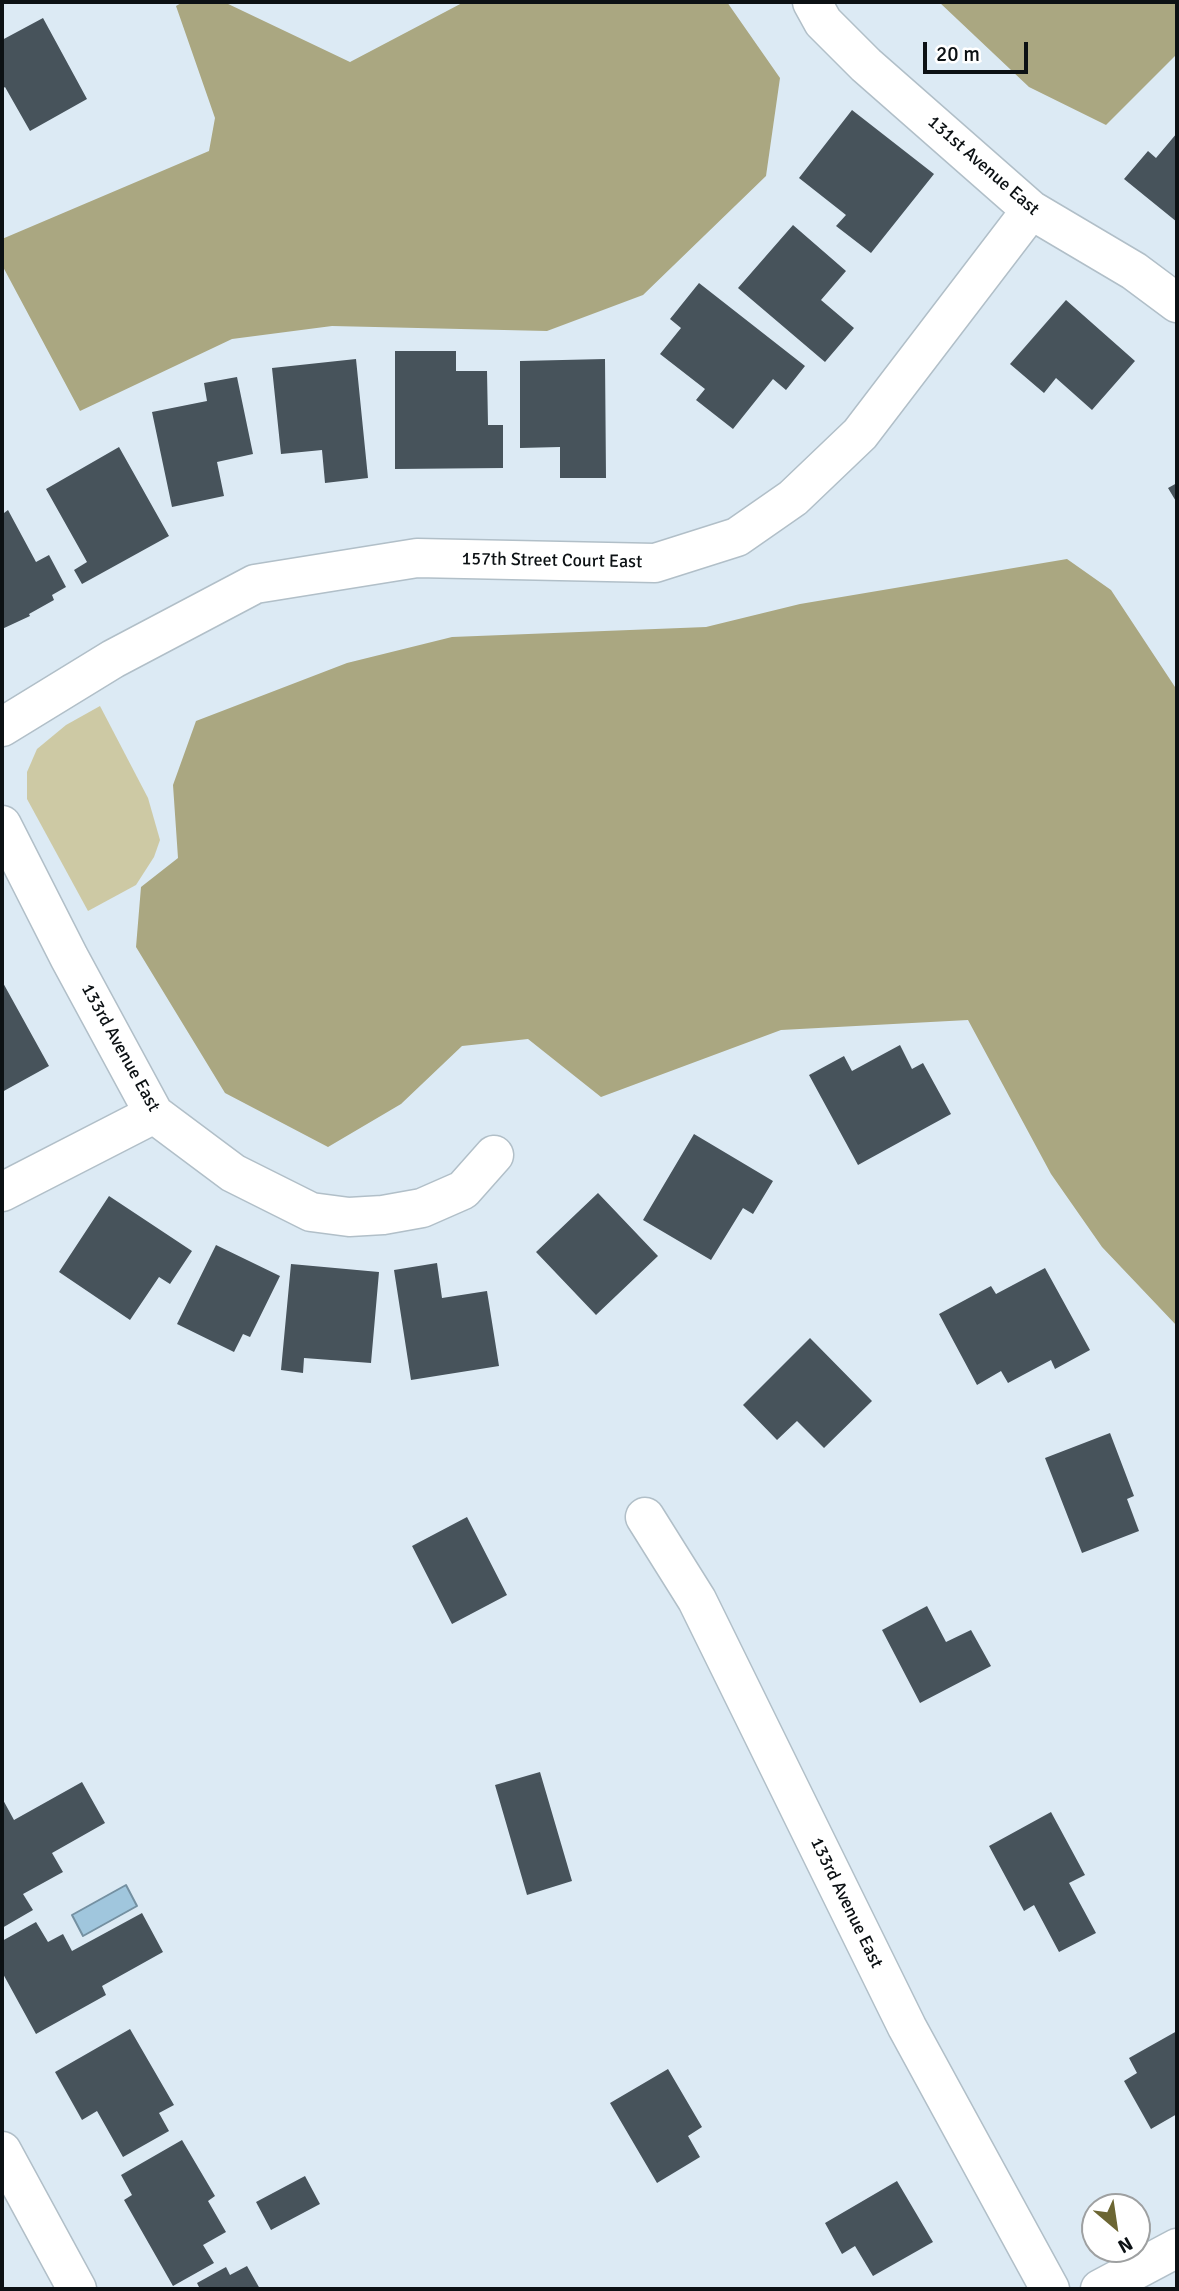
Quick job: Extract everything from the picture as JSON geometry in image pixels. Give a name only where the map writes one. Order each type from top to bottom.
[{"type":"street","name":"131st Avenue East","points":[[812,2],[823,22],[866,65],[1031,210],[1134,271],[1177,303]]},
{"type":"street","name":"157th Street Court East","points":[[2,727],[113,659],[255,584],[417,558],[655,563],[737,537],[793,498],[860,434],[1031,210]]},
{"type":"street","name":"133rd Avenue East","points":[[2,825],[69,957],[154,1114],[233,1173],[311,1212],[349,1217],[383,1215],[422,1208],[463,1190],[494,1155]]},
{"type":"street","points":[[2,1192],[154,1114]]},
{"type":"street","name":"133rd Avenue East","points":[[645,1517],[697,1601],[907,2027],[1049,2289]]},
{"type":"street","points":[[2,2151],[77,2289]]},
{"type":"street","points":[[1100,2289],[1177,2248]]},
{"type":"shaded area","points":[[183,2],[224,2],[350,62],[464,2],[727,2],[780,78],[766,176],[643,295],[547,331],[332,326],[232,339],[80,411],[2,265],[2,239],[209,151],[215,118],[176,6]]},
{"type":"shaded area","points":[[939,2],[1177,2],[1177,54],[1106,125],[1029,87]]},
{"type":"shaded area","points":[[1067,559],[1111,590],[1177,690],[1177,1326],[1102,1247],[1051,1174],[968,1020],[781,1030],[601,1097],[528,1039],[462,1046],[401,1104],[328,1147],[225,1093],[136,947],[141,887],[178,858],[173,785],[196,721],[347,663],[452,637],[706,627],[800,604]]},
{"type":"shaded area","points":[[100,706],[148,798],[160,840],[154,857],[136,885],[88,911],[27,799],[27,772],[37,749],[66,725]]},
{"type":"water","points":[[126,1885],[137,1906],[83,1936],[72,1915]]},
{"type":"building","points":[[43,18],[87,99],[30,131],[5,87],[2,89],[2,40]]},
{"type":"building","points":[[852,110],[934,174],[871,253],[836,226],[846,215],[799,178]]},
{"type":"building","points":[[1177,133],[1177,222],[1124,179],[1148,151],[1156,158]]},
{"type":"building","points":[[793,225],[846,271],[821,300],[854,328],[825,362],[738,288]]},
{"type":"building","points":[[699,283],[805,366],[786,390],[773,379],[733,429],[696,400],[705,389],[660,354],[681,328],[670,319]]},
{"type":"building","points":[[1066,300],[1135,361],[1092,410],[1056,378],[1044,393],[1010,364]]},
{"type":"building","points":[[395,351],[456,351],[456,371],[487,371],[488,425],[503,425],[503,468],[395,469]]},
{"type":"building","points":[[356,359],[368,478],[325,483],[322,450],[281,454],[272,368]]},
{"type":"building","points":[[605,359],[606,478],[560,478],[560,447],[520,448],[520,361]]},
{"type":"building","points":[[237,377],[253,454],[217,462],[224,496],[172,507],[152,412],[207,401],[204,383]]},
{"type":"building","points":[[119,447],[169,536],[82,584],[74,570],[87,562],[46,489]]},
{"type":"building","points":[[1177,483],[1177,503],[1168,488]]},
{"type":"building","points":[[2,508],[4,513],[8,510],[36,562],[49,555],[66,587],[52,595],[54,600],[29,614],[30,616],[2,629]]},
{"type":"building","points":[[2,981],[49,1066],[2,1092]]},
{"type":"building","points":[[900,1045],[912,1069],[923,1063],[951,1114],[858,1165],[809,1075],[844,1056],[852,1071]]},
{"type":"building","points":[[694,1134],[773,1181],[753,1214],[743,1208],[711,1260],[643,1220]]},
{"type":"building","points":[[598,1193],[658,1256],[596,1315],[536,1252]]},
{"type":"building","points":[[109,1196],[192,1251],[170,1284],[159,1277],[130,1320],[59,1272]]},
{"type":"building","points":[[216,1245],[280,1276],[250,1337],[243,1334],[234,1352],[177,1324]]},
{"type":"building","points":[[437,1263],[442,1298],[487,1291],[499,1366],[411,1380],[394,1270]]},
{"type":"building","points":[[291,1264],[379,1272],[371,1363],[304,1358],[303,1373],[281,1370]]},
{"type":"building","points":[[1045,1268],[1090,1350],[1055,1369],[1051,1360],[1008,1383],[1001,1371],[977,1385],[939,1314],[991,1286],[996,1294]]},
{"type":"building","points":[[810,1338],[872,1401],[824,1448],[797,1421],[777,1440],[743,1405]]},
{"type":"building","points":[[1110,1433],[1134,1496],[1127,1499],[1139,1531],[1082,1553],[1045,1458]]},
{"type":"building","points":[[467,1517],[507,1595],[452,1624],[412,1546]]},
{"type":"building","points":[[927,1606],[946,1642],[971,1630],[991,1666],[920,1703],[882,1630]]},
{"type":"building","points":[[540,1772],[572,1881],[527,1895],[495,1785]]},
{"type":"building","points":[[82,1782],[105,1823],[52,1853],[63,1872],[23,1894],[33,1910],[2,1928],[2,1798],[14,1820]]},
{"type":"building","points":[[1051,1812],[1085,1875],[1069,1883],[1096,1933],[1059,1952],[1034,1905],[1024,1911],[989,1846]]},
{"type":"building","points":[[142,1913],[163,1952],[102,1986],[106,1995],[36,2034],[2,1972],[2,1941],[36,1922],[48,1942],[63,1934],[72,1951]]},
{"type":"building","points":[[130,2029],[174,2105],[159,2113],[169,2131],[123,2157],[97,2111],[82,2120],[55,2072]]},
{"type":"building","points":[[1177,2031],[1177,2114],[1151,2129],[1124,2081],[1137,2073],[1129,2058]]},
{"type":"building","points":[[668,2069],[702,2127],[688,2136],[700,2157],[657,2183],[610,2103]]},
{"type":"building","points":[[182,2140],[215,2196],[208,2201],[226,2232],[203,2245],[214,2263],[173,2286],[124,2200],[132,2195],[121,2175]]},
{"type":"building","points":[[305,2176],[320,2204],[271,2230],[256,2202]]},
{"type":"building","points":[[897,2181],[933,2242],[873,2276],[855,2246],[842,2254],[825,2223]]},
{"type":"building","points":[[247,2266],[260,2289],[200,2289],[197,2283],[226,2267],[230,2275]]}]
